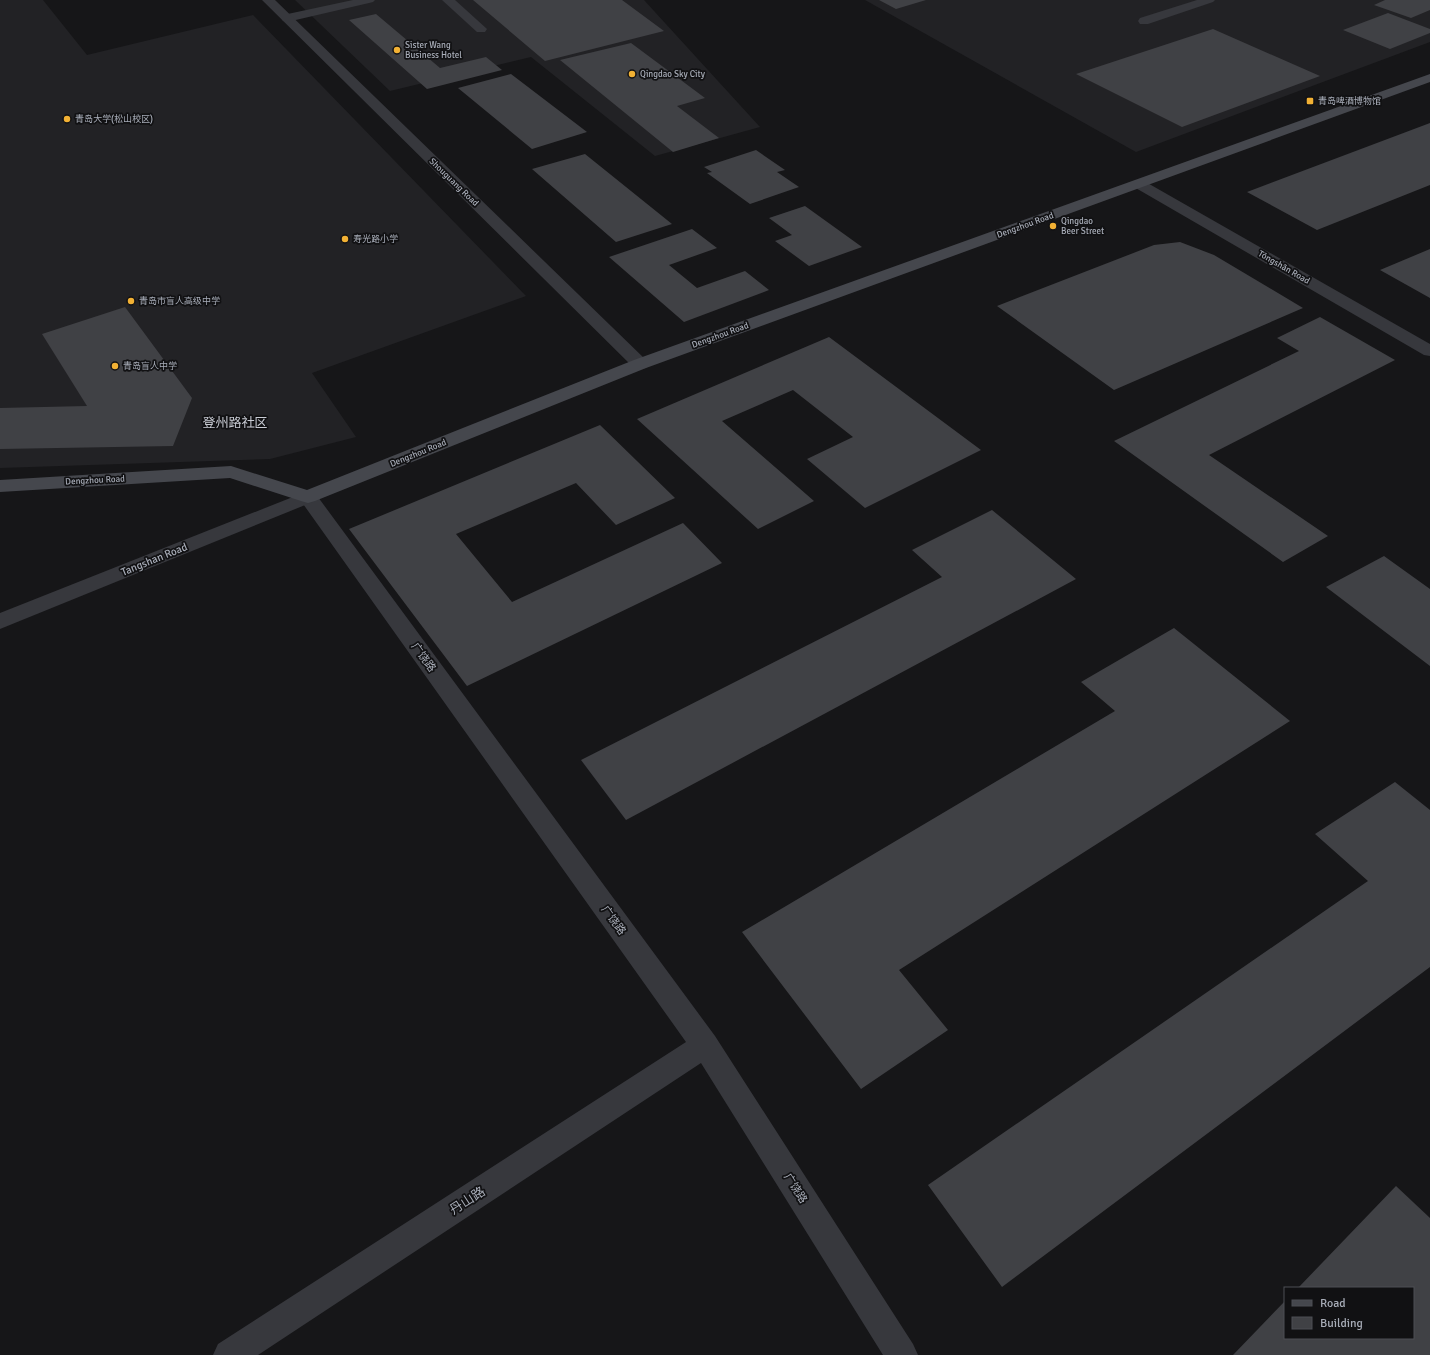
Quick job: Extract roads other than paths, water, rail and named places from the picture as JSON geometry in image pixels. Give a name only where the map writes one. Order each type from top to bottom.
[{"type":"main road","name":"Dengzhou Road","points":[[0,486],[231,472],[308,497],[640,364],[1430,78]]},
{"type":"street","name":"Shouguang Road","points":[[268,0],[640,364]]},
{"type":"street","points":[[287,18],[368,0]]},
{"type":"street","points":[[448,0],[481,28]]},
{"type":"street","points":[[1144,21],[1208,0]]},
{"type":"street","name":"Tōngshān Road","points":[[1139,184],[1430,351]]},
{"type":"street","name":"Tangshan Road","points":[[0,621],[308,497]]},
{"type":"street","name":"广饶路","points":[[308,497],[705,1045],[902,1355]]},
{"type":"street","name":"丹山路","points":[[228,1355],[705,1045]]},
{"type":"place","name":"Sister Wang Business Hotel","points":[[397,50]]},
{"type":"place","name":"Qingdao Sky City","points":[[632,74]]},
{"type":"place","name":"青岛啤酒博物馆","points":[[1310,101]]},
{"type":"place","name":"青岛大学(松山校区)","points":[[67,119]]},
{"type":"place","name":"Qingdao Beer Street","points":[[1053,226]]},
{"type":"place","name":"寿光路小学","points":[[345,239]]},
{"type":"place","name":"青岛市盲人高级中学","points":[[131,301]]},
{"type":"place","name":"青岛盲人中学","points":[[115,366]]},
{"type":"district","name":"登州路社区","points":[[235,422]]}]
